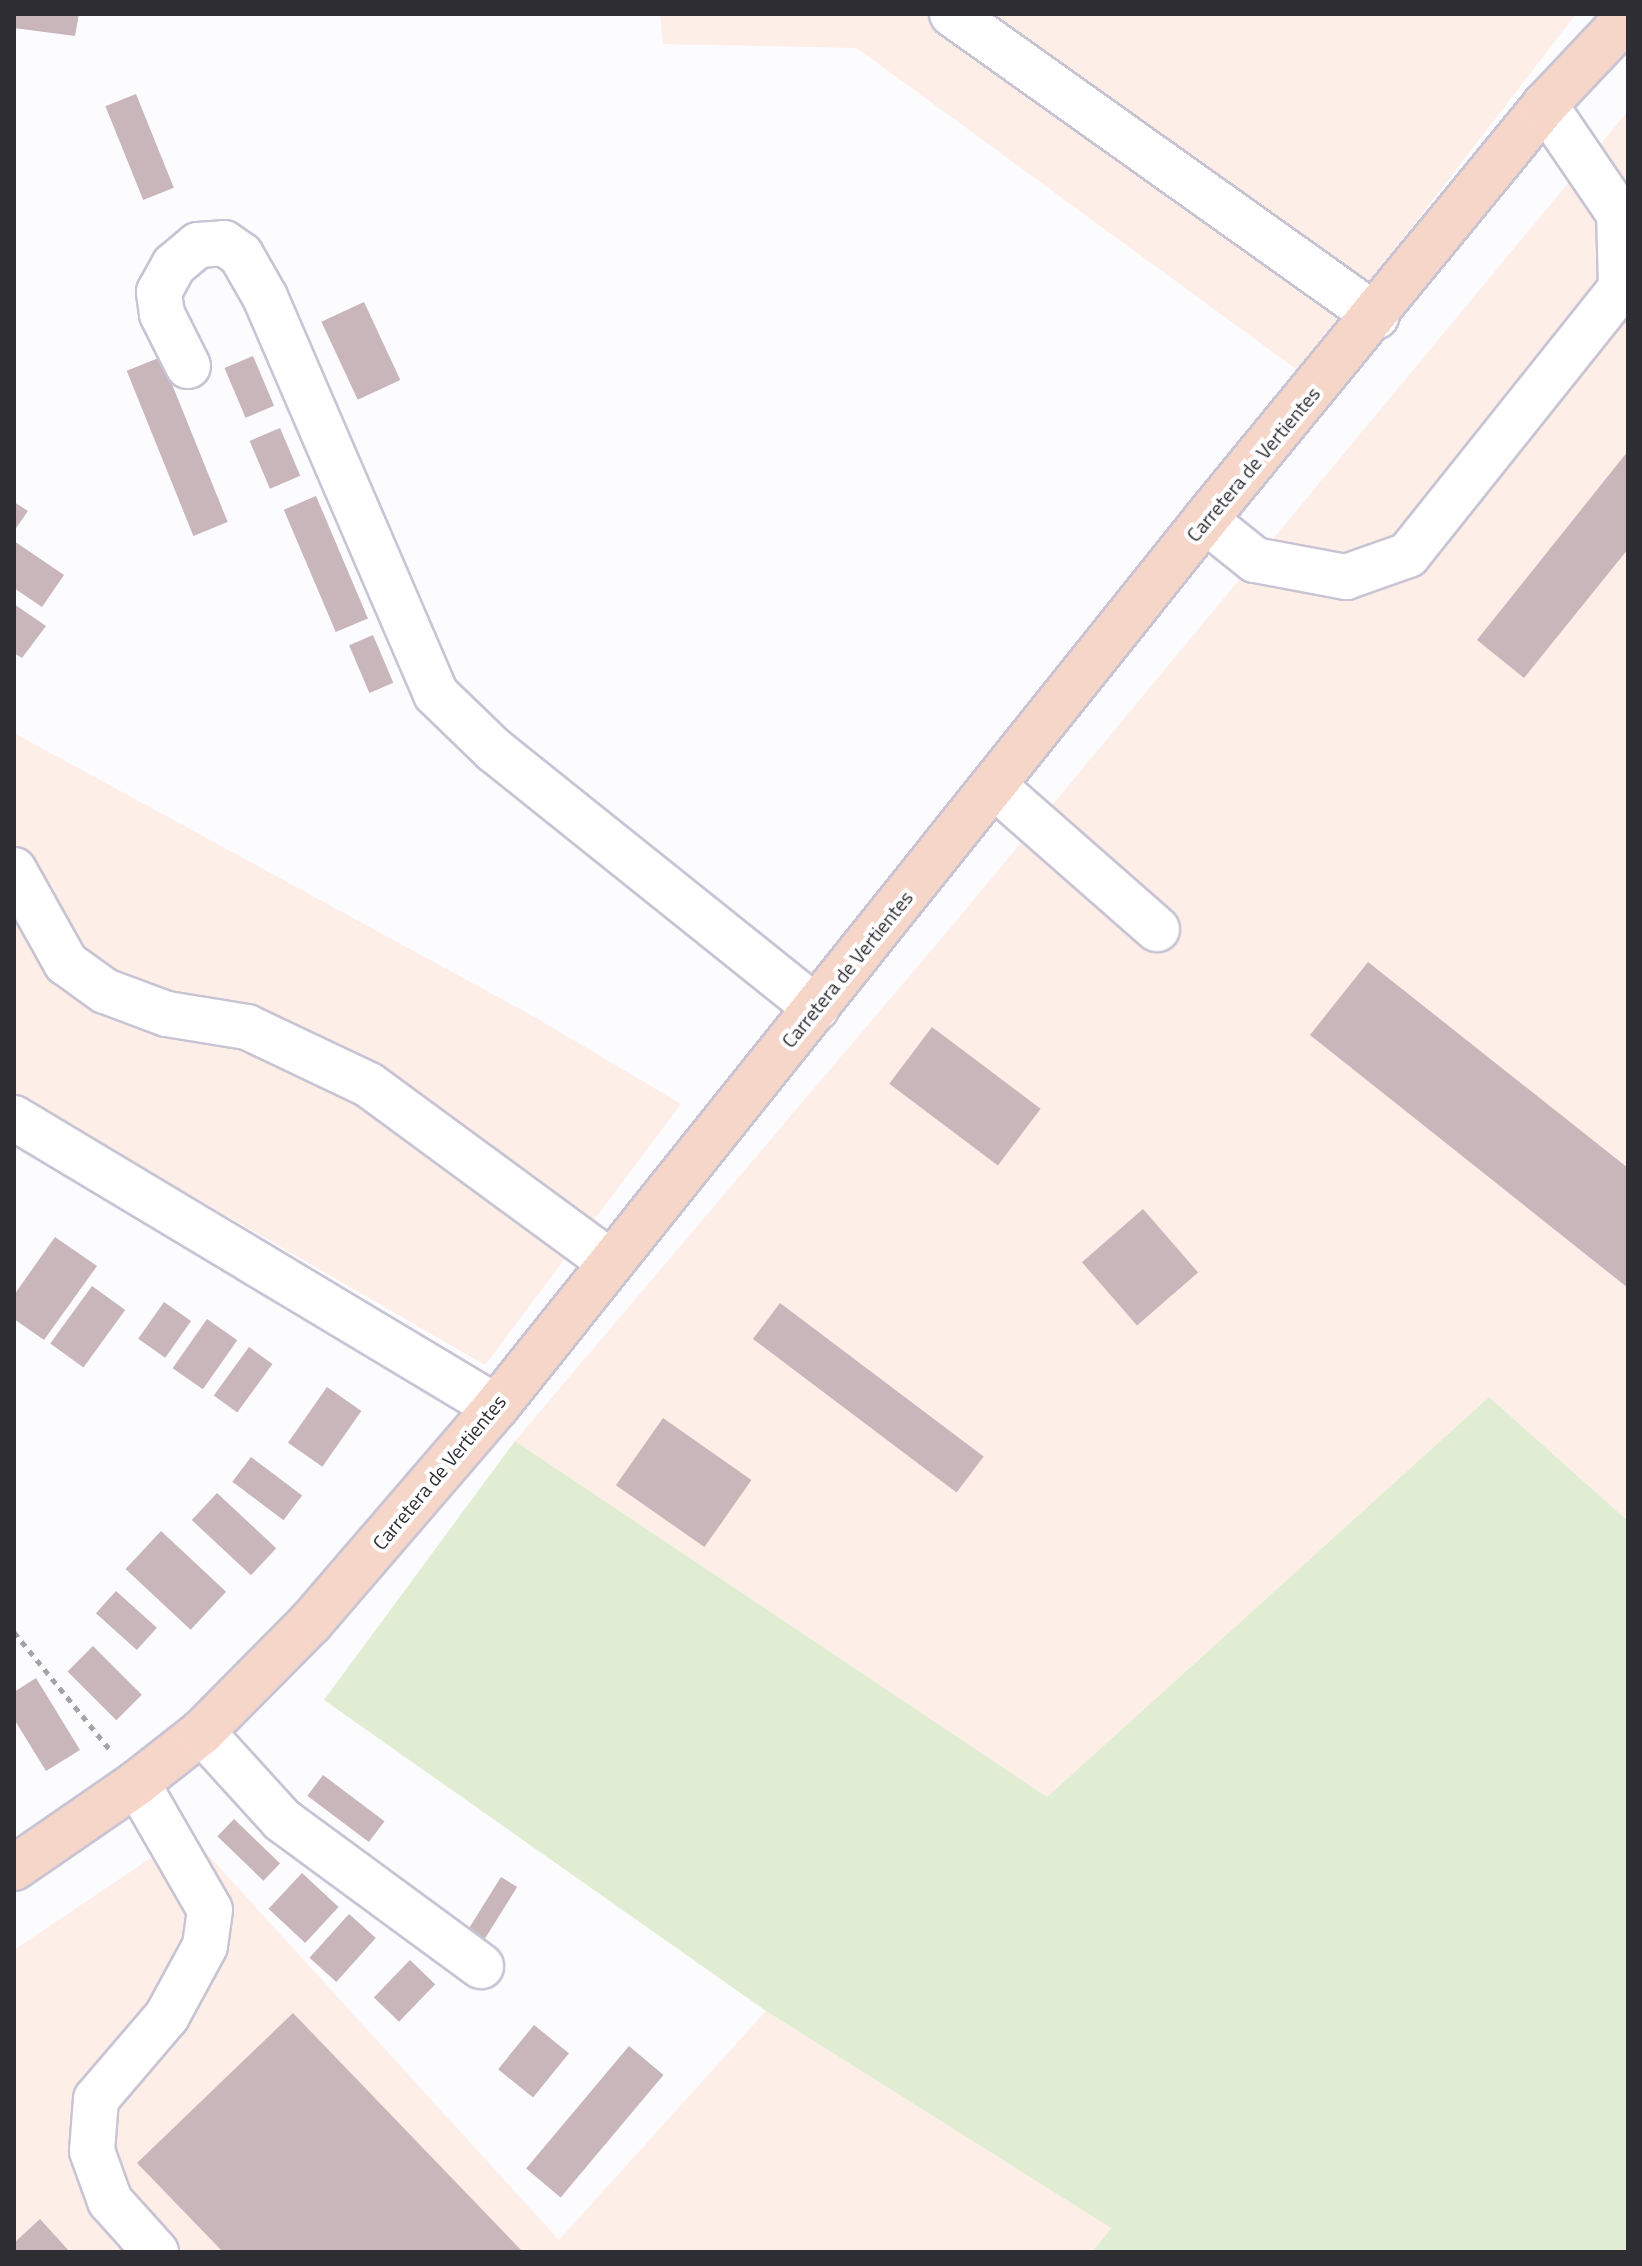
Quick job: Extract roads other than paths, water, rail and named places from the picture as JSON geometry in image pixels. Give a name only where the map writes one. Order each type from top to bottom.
[{"type":"main road","name":"Carretera de Vertientes","points":[[14,1868],[137,1783],[202,1732],[311,1622],[496,1407],[1205,520],[1376,316],[1545,105],[1628,17]]},
{"type":"street","points":[[952,14],[1376,316]]},
{"type":"street","points":[[1205,520],[1255,560],[1346,577],[1408,555],[1621,288],[1624,218],[1545,105]]},
{"type":"street","points":[[188,366],[162,314],[159,292],[174,265],[198,245],[224,243],[241,255],[265,297],[436,694],[494,750],[816,1008]]},
{"type":"street","points":[[994,786],[1157,929]]},
{"type":"street","points":[[14,870],[66,963],[105,991],[167,1014],[247,1027],[369,1085],[611,1263]]},
{"type":"street","points":[[14,1118],[496,1407]]},
{"type":"street","points":[[202,1732],[282,1820],[481,1966]]},
{"type":"street","points":[[137,1783],[210,1910],[205,1946],[167,2016],[96,2099],[92,2151],[110,2201],[156,2252]]}]
